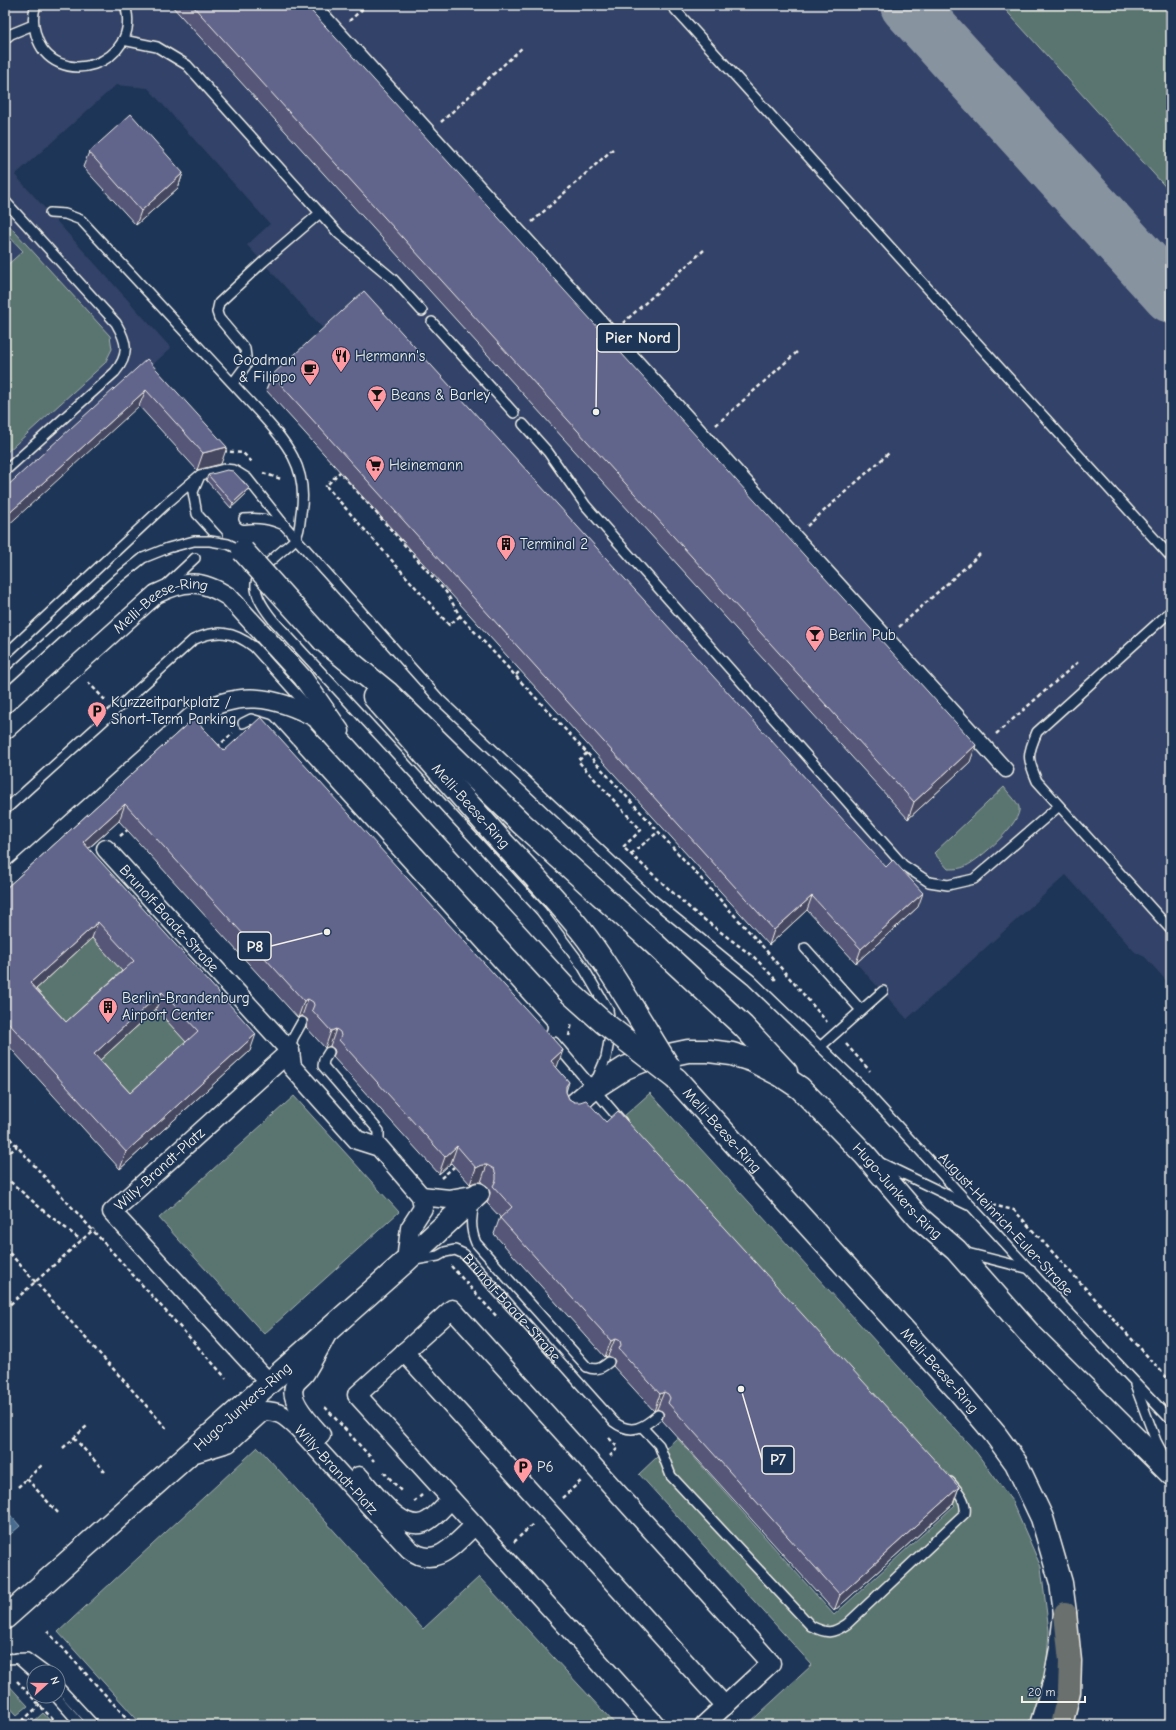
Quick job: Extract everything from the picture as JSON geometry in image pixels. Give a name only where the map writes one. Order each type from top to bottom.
[{"type":"highway","points":[[1061,1725],[1069,1692],[1070,1661],[1065,1613]]},
{"type":"street","points":[[313,5],[1006,770]]},
{"type":"street","name":"Melli-Beese-Ring","points":[[242,551],[564,910],[609,969],[676,1078]]},
{"type":"street","name":"Melli-Beese-Ring","points":[[5,730],[156,594],[172,587],[188,584],[204,584],[229,597],[303,678],[328,725],[366,771],[568,992],[604,1023],[676,1078],[952,1383],[995,1434],[1016,1463],[1042,1518],[1061,1583],[1065,1613],[1055,1680],[1041,1725]]},
{"type":"street","points":[[323,640],[388,693],[521,823],[743,1026],[800,1088]]},
{"type":"street","name":"Melli-Beese-Ring","points":[[5,883],[192,717],[204,709],[234,699],[249,698],[283,704],[302,710],[328,725]]},
{"type":"street","name":"Brunolf-Baade-Straße","points":[[106,849],[290,1051],[292,1067],[357,1140],[379,1147]]},
{"type":"street","name":"Willy-Brandt-Platz","points":[[269,1383],[112,1212],[290,1051]]},
{"type":"street","name":"Hugo-Junkers-Ring","points":[[572,1107],[594,1088],[625,1068],[645,1060],[688,1051],[708,1051],[732,1054],[751,1060],[772,1070],[800,1088],[865,1155],[919,1218],[956,1250],[1029,1333],[1171,1474]]},
{"type":"street","points":[[379,1147],[421,1196],[423,1208],[410,1228],[406,1262]]},
{"type":"street","points":[[421,1196],[449,1199],[478,1194]]},
{"type":"street","name":"Hugo-Junkers-Ring","points":[[5,1618],[406,1262],[478,1194]]},
{"type":"street","points":[[656,1725],[358,1395],[452,1309],[771,1663],[704,1725]]},
{"type":"street","name":"Willy-Brandt-Platz","points":[[330,1328],[305,1374],[295,1384],[293,1393],[297,1404],[306,1419],[397,1518],[405,1522],[421,1524],[429,1521],[451,1499]]},
{"type":"street","points":[[404,1352],[725,1706]]},
{"type":"street","name":"Willy-Brandt-Platz","points":[[188,1455],[228,1443],[263,1410],[275,1411],[285,1416],[298,1428],[408,1549],[416,1554],[426,1557],[436,1557],[446,1551],[475,1525]]},
{"type":"lane","points":[[36,5],[33,25],[38,41],[47,54],[60,63],[74,67],[89,67],[103,62],[115,52],[123,40],[127,29],[128,18],[125,5]]},
{"type":"lane","points":[[671,5],[1171,557]]},
{"type":"lane","points":[[5,39],[11,34],[33,25]]},
{"type":"lane","points":[[123,40],[158,47],[187,65],[339,234],[393,279],[422,311]]},
{"type":"lane","points":[[5,201],[116,323],[123,336],[126,351],[122,364],[115,372],[5,471]]},
{"type":"lane","points":[[50,213],[65,214],[81,220],[233,383],[279,434],[292,453],[303,484],[303,503],[296,538],[266,564],[258,576],[255,584],[256,594],[262,607],[272,620],[541,911],[583,966],[608,1010],[611,1030],[606,1058],[594,1088]]},
{"type":"lane","points":[[233,383],[247,364],[245,349],[218,318],[219,303],[320,213]]},
{"type":"lane","points":[[432,322],[514,413]]},
{"type":"lane","points":[[523,424],[548,452],[586,506],[903,865],[929,882],[948,885],[974,879],[1059,806]]},
{"type":"lane","name":"August-Heinrich-Euler-Straße","points":[[200,475],[225,469],[234,470],[247,478],[285,526],[439,699],[653,900],[751,980],[860,1085],[1171,1420]]},
{"type":"lane","points":[[200,475],[193,492],[197,514],[218,537]]},
{"type":"lane","points":[[5,655],[166,504],[200,475]]},
{"type":"lane","points":[[244,519],[269,519],[285,526]]},
{"type":"lane","points":[[5,681],[118,578],[143,558],[168,548],[194,541],[210,541],[228,544],[242,551]]},
{"type":"lane","points":[[156,594],[195,558]]},
{"type":"lane","points":[[1171,611],[1037,732],[1030,748],[1029,763],[1037,781],[1171,930]]},
{"type":"lane","name":"Melli-Beese-Ring","points":[[5,810],[193,640],[202,636],[224,633],[237,636],[246,641],[254,647],[328,725]]},
{"type":"lane","points":[[243,723],[251,719],[268,724],[493,972],[628,1128]]},
{"type":"lane","points":[[805,948],[861,1010]]},
{"type":"lane","points":[[820,1047],[883,991]]},
{"type":"lane","points":[[290,1051],[293,1038],[302,1022]]},
{"type":"lane","points":[[329,1052],[324,1060],[323,1066],[379,1131],[379,1147]]},
{"type":"lane","points":[[865,1155],[973,1208]]},
{"type":"lane","name":"Brunolf-Baade-Straße","points":[[478,1194],[472,1211],[471,1222],[472,1234],[476,1243],[587,1367],[598,1369],[609,1362]]},
{"type":"lane","name":"Brunolf-Baade-Straße","points":[[406,1262],[438,1256],[445,1252],[455,1250],[464,1254],[614,1422],[627,1429],[635,1429],[642,1426]]},
{"type":"lane","points":[[956,1250],[1030,1269]]},
{"type":"lane","points":[[1133,1378],[1156,1441],[1171,1470]]},
{"type":"lane","points":[[658,1415],[642,1426],[659,1445],[672,1476],[811,1626],[821,1631],[835,1632],[847,1624],[965,1513],[966,1507],[959,1492],[943,1474]]},
{"type":"lane","points":[[18,1658],[26,1666]]},
{"type":"lane","points":[[5,1659],[27,1658],[35,1664]]},
{"type":"lane","points":[[66,1695],[94,1725]]},
{"type":"lane","points":[[62,1704],[81,1725]]},
{"type":"path","points":[[337,32],[366,5]]},
{"type":"path","points":[[429,133],[523,47]]},
{"type":"path","points":[[520,233],[613,149]]},
{"type":"path","points":[[611,334],[704,250]]},
{"type":"path","points":[[703,436],[797,352]]},
{"type":"path","points":[[795,537],[889,453]]},
{"type":"path","points":[[460,616],[449,625],[326,486],[340,472],[446,592],[460,616],[516,675],[790,977],[852,1051]]},
{"type":"path","points":[[887,638],[980,554]]},
{"type":"path","points":[[984,745],[1078,662]]},
{"type":"path","points":[[516,675],[525,666]]},
{"type":"path","points":[[215,749],[243,723]]},
{"type":"path","points":[[587,753],[578,761],[642,830],[623,847],[631,854],[658,832]]},
{"type":"path","points":[[106,849],[134,823]]},
{"type":"path","points":[[5,1133],[94,1229],[226,1378]]},
{"type":"path","points":[[5,1157],[17,1146]]},
{"type":"path","points":[[439,1180],[454,1167]]},
{"type":"path","points":[[5,1177],[81,1241]]},
{"type":"path","points":[[994,1206],[1014,1210],[1171,1382]]},
{"type":"path","points":[[5,1309],[94,1229]]},
{"type":"path","points":[[5,1248],[168,1430]]},
{"type":"path","points":[[322,1404],[375,1462]]},
{"type":"path","points":[[63,1448],[88,1425]]},
{"type":"path","points":[[74,1438],[104,1472]]},
{"type":"path","points":[[18,1487],[42,1465]]},
{"type":"path","points":[[380,1468],[407,1498]]},
{"type":"path","points":[[28,1479],[59,1514]]},
{"type":"path","points":[[412,1504],[436,1482]]},
{"type":"path","points":[[47,1631],[133,1725]]},
{"type":"path","points":[[16,1679],[58,1725]]},
{"type":"path","points":[[22,1721],[40,1705]]},
{"type":"shaded area","points":[[5,5],[1171,5],[1171,986],[1145,957],[1135,952],[1066,875],[907,1019],[808,910],[328,334],[247,245],[270,224],[148,88],[116,85],[15,175],[171,348],[5,499]]},
{"type":"shaded area","points":[[5,1509],[20,1526],[5,1539]]},
{"type":"green space","points":[[1001,5],[1171,5],[1171,193]]},
{"type":"green space","points":[[5,221],[110,336],[112,349],[105,363],[5,454],[5,267],[23,251],[5,232]]},
{"type":"green space","points":[[1004,787],[1019,807],[1018,814],[1014,822],[990,849],[972,862],[962,868],[948,869],[934,853]]},
{"type":"green space","points":[[92,938],[128,977],[60,1039],[24,1000]]},
{"type":"green space","points":[[156,1009],[192,1048],[124,1110],[88,1071]]},
{"type":"green space","points":[[650,1093],[976,1452],[1012,1501],[1041,1567],[1049,1631],[1045,1687],[1032,1725],[747,1725],[812,1665],[639,1474],[677,1438],[834,1615],[955,1505],[614,1125]]},
{"type":"green space","points":[[294,1096],[399,1212],[264,1334],[159,1218]]},
{"type":"green space","points":[[258,1447],[423,1629],[479,1577],[616,1725],[142,1725],[58,1632]]},
{"type":"green space","points":[[5,1681],[28,1706],[17,1715],[5,1702]]},
{"type":"green space","points":[[43,1713],[54,1725],[30,1725]]},
{"type":"building","points":[[192,5],[306,5],[976,745],[914,802]]},
{"type":"building","points":[[131,114],[183,173],[141,211],[89,152]]},
{"type":"building","name":"Terminal 2","points":[[364,291],[886,867],[893,860],[923,893],[861,949],[812,896],[774,930],[272,375]]},
{"type":"building","points":[[147,359],[227,447],[203,453],[146,390],[5,517],[5,488]]},
{"type":"building","points":[[227,470],[233,471],[249,488],[233,503],[208,475]]},
{"type":"building","points":[[261,717],[563,1050],[551,1061],[569,1082],[566,1086],[566,1092],[569,1099],[574,1102],[586,1100],[606,1122],[618,1111],[959,1487],[840,1595],[668,1403],[670,1398],[668,1394],[664,1392],[660,1394],[619,1349],[621,1345],[620,1341],[615,1339],[611,1341],[500,1218],[512,1207],[493,1186],[496,1180],[494,1169],[487,1165],[482,1165],[476,1168],[457,1146],[445,1157],[339,1040],[341,1036],[340,1032],[336,1029],[331,1031],[312,1010],[314,1005],[313,1002],[308,999],[304,1001],[125,804],[83,842],[256,1034],[126,1152],[5,1019],[5,889],[194,718],[224,751]],"holes":[[[98,922],[134,961],[66,1022],[30,983]],[[162,992],[198,1031],[130,1093],[94,1054]]]},
{"type":"taxiway","points":[[908,5],[1171,295]]},
{"type":"place","name":"Hermann's","points":[[341,373]]},
{"type":"place","name":"Goodman & Filippo","points":[[310,386]]},
{"type":"place","name":"Beans & Barley","points":[[377,412]]},
{"type":"place","name":"Pier Nord","points":[[596,412]]},
{"type":"place","name":"Heinemann","points":[[375,482]]},
{"type":"place","name":"Terminal 2","points":[[506,561]]},
{"type":"place","name":"Berlin Pub","points":[[815,652]]},
{"type":"place","name":"Kurzzeitparkplatz / Short-Term Parking","points":[[97,728]]},
{"type":"place","name":"P8","points":[[327,932]]},
{"type":"place","name":"Berlin-Brandenburg Airport Center","points":[[108,1024]]},
{"type":"place","name":"P7","points":[[741,1389]]},
{"type":"place","name":"P6","points":[[523,1484]]}]
